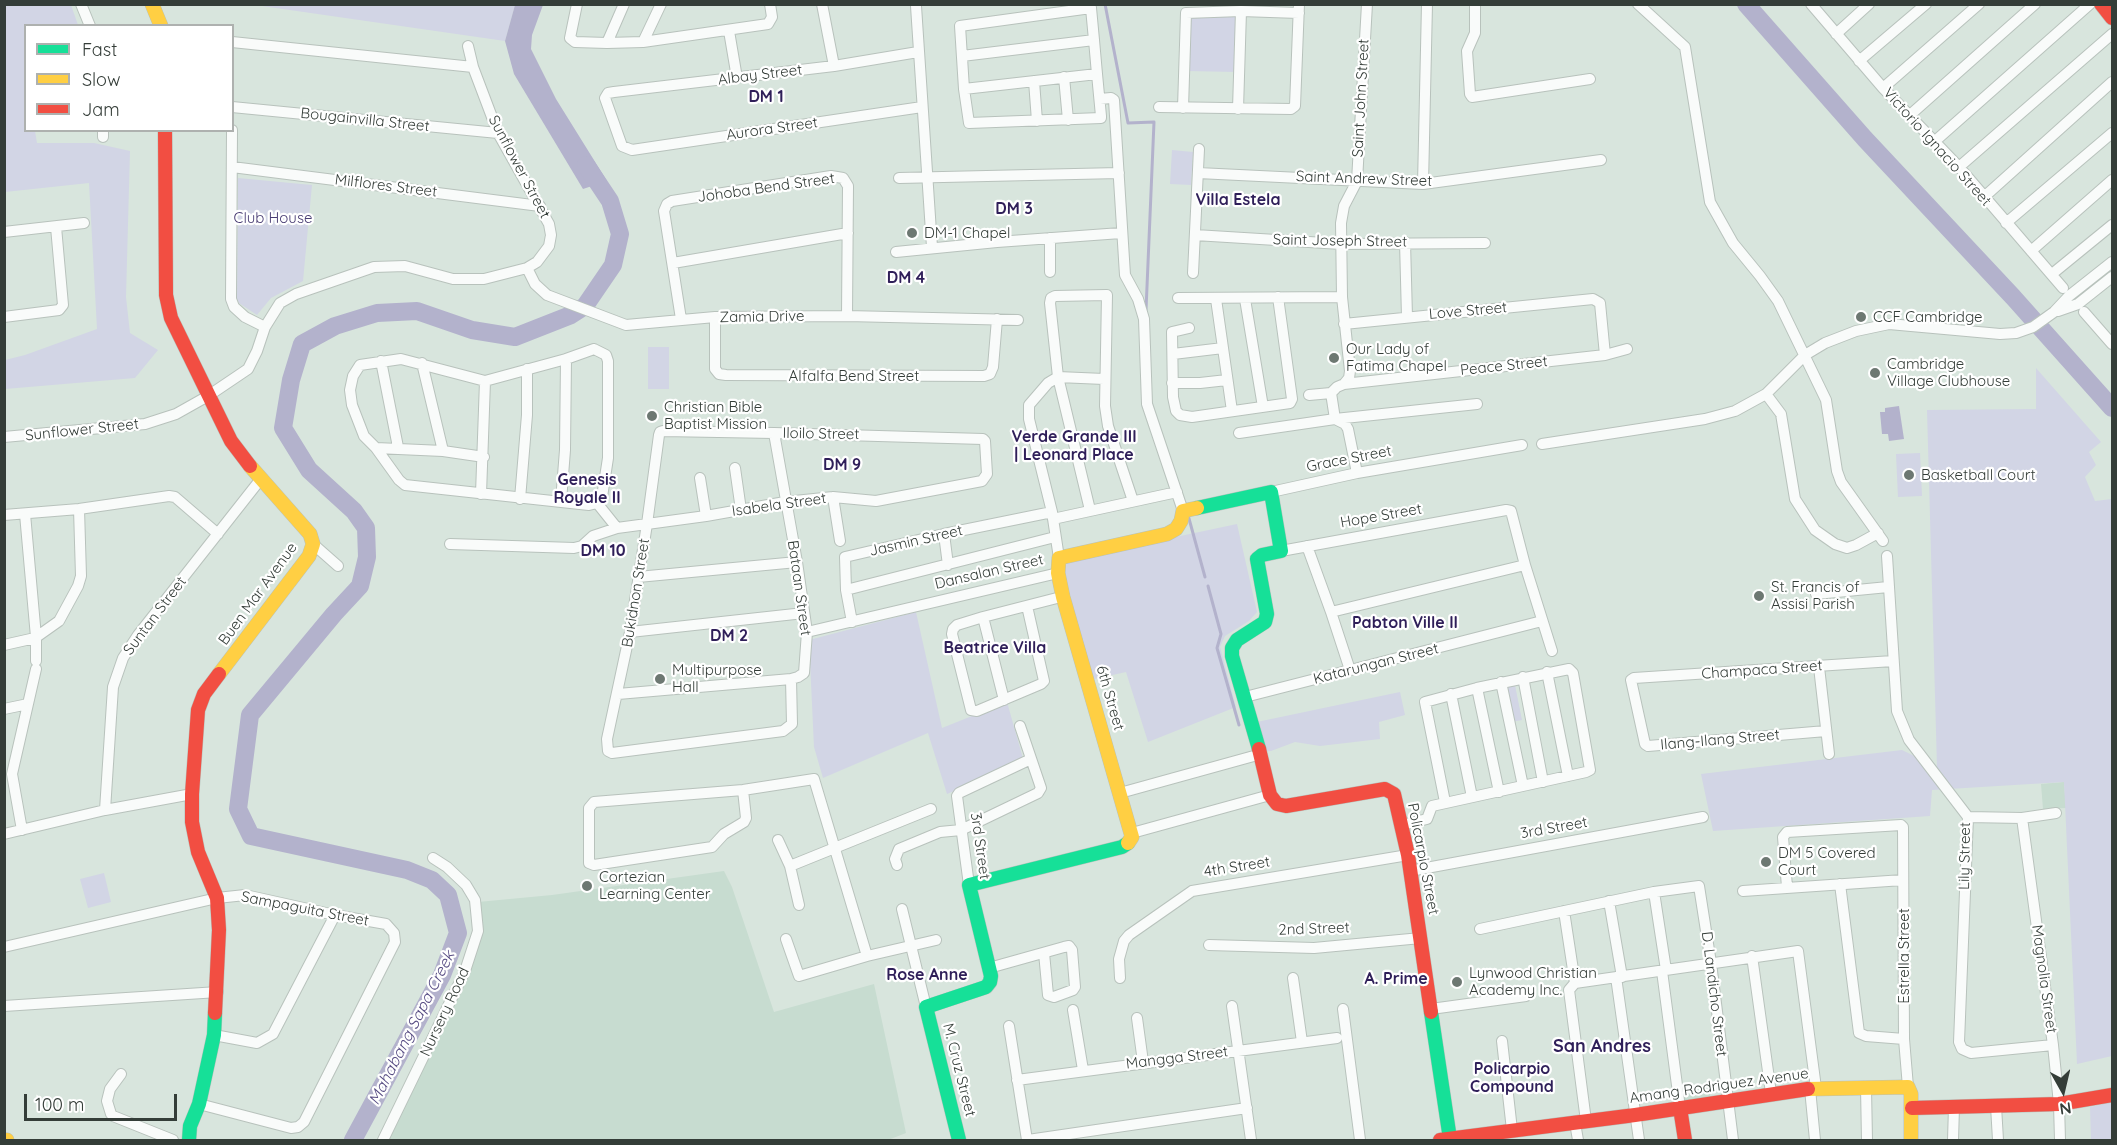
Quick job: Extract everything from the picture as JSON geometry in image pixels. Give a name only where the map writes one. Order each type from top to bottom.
[{"type":"street","points":[[81,4],[89,24]]},
{"type":"street","points":[[152,4],[160,24]]},
{"type":"street","points":[[578,4],[570,38],[575,42],[607,44],[643,42],[768,24],[772,17],[770,4]]},
{"type":"street","points":[[607,44],[624,4]]},
{"type":"street","points":[[643,42],[661,4]]},
{"type":"street","points":[[822,4],[834,66]]},
{"type":"street","name":"Saint John Street","points":[[1344,384],[1349,378],[1350,370],[1342,297],[1341,223],[1344,206],[1357,181],[1367,4]]},
{"type":"street","points":[[1423,184],[1427,4]]},
{"type":"street","points":[[1475,4],[1474,33],[1467,51],[1472,97],[1590,80]]},
{"type":"street","points":[[1638,4],[1685,46],[1710,202],[1733,243],[1768,285],[1778,301],[1826,400],[1837,471],[1841,482],[1881,537],[1846,548],[1835,544],[1815,530],[1795,499],[1781,414],[1766,394]]},
{"type":"street","points":[[1836,34],[1869,4]]},
{"type":"street","points":[[1859,61],[1926,4]]},
{"type":"street","points":[[1883,87],[1979,4]]},
{"type":"street","points":[[1910,115],[2035,4]]},
{"type":"street","points":[[1934,142],[2090,4]]},
{"type":"street","points":[[2101,4],[2112,18]]},
{"type":"street","points":[[917,5],[918,52],[932,247]]},
{"type":"street","name":"Victorio Ignacio Street","points":[[1814,5],[1859,61],[1959,167],[2066,292]]},
{"type":"street","points":[[1090,6],[1094,40],[1100,118],[969,123],[959,28],[962,25],[1090,6]]},
{"type":"street","points":[[1159,107],[1183,108],[1287,110],[1295,106],[1299,9],[1189,11],[1185,15],[1183,108]]},
{"type":"street","points":[[1238,109],[1241,11]]},
{"type":"street","points":[[729,31],[737,78]]},
{"type":"street","points":[[1959,167],[2112,34]]},
{"type":"street","points":[[962,56],[1094,40]]},
{"type":"street","points":[[234,42],[473,67]]},
{"type":"street","name":"Sunflower Street","points":[[4,436],[145,424],[176,414],[248,369],[265,327],[280,303],[296,294],[374,267],[405,266],[453,279],[484,279],[527,268],[544,255],[551,235],[549,224],[498,133],[473,67],[468,46]]},
{"type":"street","name":"Albay Street","points":[[622,146],[605,98],[608,93],[834,66],[918,52]]},
{"type":"street","points":[[964,89],[1097,74]]},
{"type":"street","points":[[1064,77],[1068,120]]},
{"type":"street","points":[[1034,81],[1037,121]]},
{"type":"street","points":[[1984,197],[2112,82]]},
{"type":"street","points":[[1100,99],[1114,100],[1125,275],[1138,299],[1144,319],[1147,404],[1183,511]]},
{"type":"street","name":"Bougainvilla Street","points":[[234,107],[498,133]]},
{"type":"street","name":"Aurora Street","points":[[622,146],[632,150],[922,107]]},
{"type":"street","name":"Buen Mar Avenue","points":[[165,132],[166,295],[171,318],[231,441],[260,480],[310,534],[313,544],[309,556],[204,694],[198,710],[192,822],[198,852],[217,898],[218,992],[214,1035],[199,1104],[198,1127],[190,1140]]},
{"type":"street","points":[[232,132],[231,299],[234,307],[245,317],[265,327]]},
{"type":"street","points":[[2006,223],[2112,133]]},
{"type":"street","points":[[1193,273],[1199,149]]},
{"type":"street","name":"Saint Andrew Street","points":[[1198,173],[1423,184],[1601,160]]},
{"type":"street","name":"Milflores Street","points":[[232,167],[540,206]]},
{"type":"street","points":[[899,178],[1119,173]]},
{"type":"street","name":"Johoba Bend Street","points":[[681,319],[664,211],[667,204],[672,201],[831,176],[843,178],[848,186],[847,316]]},
{"type":"street","points":[[2031,251],[2112,180]]},
{"type":"street","points":[[4,232],[84,223]]},
{"type":"street","points":[[2052,274],[2112,225]]},
{"type":"street","points":[[4,317],[59,310],[63,305],[56,227]]},
{"type":"street","points":[[673,263],[848,233]]},
{"type":"street","points":[[896,252],[932,247],[1121,233]]},
{"type":"street","name":"Saint Joseph Street","points":[[1195,235],[1341,244],[1485,243]]},
{"type":"street","points":[[1050,238],[1050,272]]},
{"type":"street","points":[[1405,242],[1407,316]]},
{"type":"street","points":[[2049,316],[2066,292],[2112,262]]},
{"type":"street","name":"Zamia Drive","points":[[527,268],[535,284],[547,295],[626,325],[715,317],[847,316],[1018,320]]},
{"type":"street","points":[[1542,444],[1705,419],[1735,411],[1766,394],[1805,355],[1825,342],[1857,331],[1889,324],[2000,334],[2016,333],[2032,327],[2049,316],[2081,308],[2112,277]]},
{"type":"street","points":[[1090,510],[1058,377],[1051,298],[1055,296],[1107,295],[1105,406],[1108,426],[1133,501]]},
{"type":"street","points":[[1189,328],[1173,331],[1172,383],[1176,411],[1180,415],[1192,417],[1290,403],[1292,399],[1278,297]]},
{"type":"street","points":[[1178,298],[1342,297]]},
{"type":"street","points":[[1216,299],[1232,411]]},
{"type":"street","points":[[1245,299],[1263,407]]},
{"type":"street","name":"Love Street","points":[[1344,324],[1593,299],[1600,303],[1605,355]]},
{"type":"street","points":[[2081,308],[2112,344]]},
{"type":"street","name":"Alfalfa Bend Street","points":[[715,317],[716,369],[719,374],[738,375],[984,376],[990,374],[993,367],[997,319]]},
{"type":"street","points":[[1173,354],[1223,348]]},
{"type":"street","points":[[594,349],[606,356],[608,361],[608,458],[604,490],[597,503],[589,505],[405,485],[364,436],[352,405],[350,390],[353,376],[360,365],[401,359],[485,381],[527,369],[594,349]]},
{"type":"street","name":"Peace Street","points":[[1344,384],[1605,355],[1627,349]]},
{"type":"street","points":[[561,501],[566,450],[566,359]]},
{"type":"street","points":[[381,361],[398,447]]},
{"type":"street","points":[[423,363],[443,451]]},
{"type":"street","points":[[520,498],[527,415],[527,369]]},
{"type":"street","points":[[1059,558],[1053,516],[1029,419],[1029,405],[1048,383],[1058,377],[1104,379]]},
{"type":"street","points":[[1172,383],[1227,380]]},
{"type":"street","points":[[481,494],[485,381]]},
{"type":"street","points":[[1309,395],[1331,393],[1336,387],[1344,384]]},
{"type":"street","points":[[1331,393],[1335,419]]},
{"type":"street","points":[[1239,432],[1477,404]]},
{"type":"street","points":[[1335,419],[1345,424],[1348,429],[1357,473]]},
{"type":"street","name":"Iloilo Street","points":[[663,431],[980,438],[985,441],[987,474],[982,482]]},
{"type":"street","name":"Bukidnon Street","points":[[663,431],[659,435],[630,632],[607,748],[612,753],[783,731],[792,724],[790,678]]},
{"type":"street","name":"Bataan Street","points":[[774,433],[807,632],[804,673],[790,678]]},
{"type":"street","name":"Grace Street","points":[[1183,511],[1357,473],[1522,445]]},
{"type":"street","points":[[376,448],[398,447],[484,457]]},
{"type":"street","points":[[735,468],[741,510]]},
{"type":"street","points":[[700,478],[706,516]]},
{"type":"street","name":"Suntan Street","points":[[105,810],[113,687],[123,658],[138,635],[260,480]]},
{"type":"street","name":"Isabela Street","points":[[450,544],[574,549],[582,546],[592,536],[617,528],[785,502],[833,497],[876,501],[982,482]]},
{"type":"street","name":"Jasmin Street","points":[[852,622],[846,590],[844,558],[944,534],[1090,510],[1177,492]]},
{"type":"street","points":[[1271,492],[1281,551]]},
{"type":"street","points":[[4,515],[79,509],[172,496],[218,534]]},
{"type":"street","points":[[833,497],[840,541]]},
{"type":"street","points":[[597,503],[617,528]]},
{"type":"street","points":[[4,645],[36,637],[59,621],[81,576],[79,509]]},
{"type":"street","name":"Hope Street","points":[[1245,697],[1232,648],[1237,640],[1265,622],[1268,614],[1257,559],[1262,555],[1506,510],[1511,511],[1525,565]]},
{"type":"street","name":"Dansalan Street","points":[[807,632],[1059,573],[1059,558],[1167,534],[1176,529],[1183,511]]},
{"type":"street","points":[[22,830],[8,775],[28,704],[36,665],[36,637],[25,514]]},
{"type":"street","points":[[944,534],[948,565]]},
{"type":"street","points":[[846,590],[1055,537]]},
{"type":"street","points":[[313,544],[338,566]]},
{"type":"street","points":[[1307,546],[1350,670]]},
{"type":"street","name":"Lily Street","points":[[1887,556],[1897,711],[1909,740],[1968,817],[1959,1042],[1962,1049],[1971,1053],[2054,1045]]},
{"type":"street","points":[[638,577],[797,562]]},
{"type":"street","points":[[1331,612],[1525,565],[1552,651]]},
{"type":"street","name":"6th Street","points":[[1059,573],[1063,597],[1132,833]]},
{"type":"street","points":[[1816,594],[1888,587]]},
{"type":"street","points":[[1027,606],[1044,681],[977,711],[971,710],[952,634],[953,629],[957,625],[983,617],[1027,606],[1063,597]]},
{"type":"street","points":[[630,632],[804,613]]},
{"type":"street","points":[[983,617],[1004,700]]},
{"type":"street","name":"Katarungan Street","points":[[1245,697],[1542,621]]},
{"type":"street","name":"Champaca Street","points":[[1631,680],[1893,661]]},
{"type":"street","points":[[1819,667],[1829,754]]},
{"type":"street","points":[[1402,825],[1427,819],[1430,816],[1430,807],[1445,802],[1499,792],[1590,770],[1573,673],[1569,669],[1501,682],[1425,702],[1445,802]]},
{"type":"street","points":[[1547,672],[1568,776]]},
{"type":"street","points":[[1523,677],[1542,782]]},
{"type":"street","points":[[618,694],[790,678]]},
{"type":"street","name":"Ilang-Ilang Street","points":[[1631,680],[1645,744],[1648,746],[1826,731]]},
{"type":"street","points":[[1501,682],[1523,786]]},
{"type":"street","points":[[1477,688],[1499,792]]},
{"type":"street","points":[[1451,694],[1472,797]]},
{"type":"street","points":[[969,885],[1122,847],[1131,842],[1132,833],[1270,795],[1245,697]]},
{"type":"street","points":[[4,709],[28,704]]},
{"type":"street","points":[[897,866],[895,859],[899,849],[940,832],[961,830],[1038,793],[1041,788],[1020,726]]},
{"type":"street","points":[[1120,793],[1261,754]]},
{"type":"street","name":"3rd Street","points":[[926,1007],[986,987],[991,976],[969,885],[957,800],[959,793],[1031,759]]},
{"type":"street","points":[[743,790],[746,818],[744,822],[724,834],[712,847],[594,865],[589,863],[589,808],[594,802],[743,790],[812,778],[815,780],[867,956]]},
{"type":"street","name":"Policarpio Street","points":[[1270,795],[1277,804],[1286,806],[1387,789],[1394,794],[1408,855],[1421,938],[1445,1140]]},
{"type":"street","points":[[4,834],[105,810],[192,794]]},
{"type":"street","points":[[790,866],[932,809]]},
{"type":"street","points":[[1968,817],[2022,818],[2056,813]]},
{"type":"street","name":"3rd Street","points":[[1410,871],[1703,817]]},
{"type":"street","name":"Magnolia Street","points":[[2022,818],[2054,1045],[2060,1140]]},
{"type":"street","name":"Estrella Street","points":[[1787,887],[1784,837],[1787,832],[1901,825],[1904,829],[1904,1038],[1908,1087]]},
{"type":"street","points":[[778,840],[790,866],[799,905]]},
{"type":"street","name":"4th Street","points":[[1120,978],[1119,959],[1124,941],[1129,935],[1192,891],[1408,855]]},
{"type":"street","name":"Nursery Road","points":[[383,1140],[465,971],[478,931],[476,900],[447,867],[433,858]]},
{"type":"street","points":[[1743,891],[1903,880]]},
{"type":"street","points":[[1840,884],[1859,1033],[1866,1036],[1904,1038]]},
{"type":"street","name":"D. Landicho Street","points":[[1654,892],[1697,885],[1700,887],[1733,1140]]},
{"type":"street","points":[[1480,929],[1654,892],[1685,1140]]},
{"type":"street","name":"Sampaguita Street","points":[[4,947],[217,898],[244,895],[386,924],[394,933],[395,942],[304,1122],[298,1127],[291,1128],[199,1104]]},
{"type":"street","points":[[1609,901],[1639,1140]]},
{"type":"street","points":[[902,909],[926,1007]]},
{"type":"street","points":[[1564,910],[1575,983]]},
{"type":"street","points":[[214,1035],[257,1043],[273,1034],[335,915]]},
{"type":"street","name":"2nd Street","points":[[1209,945],[1314,948],[1421,938]]},
{"type":"street","points":[[786,939],[798,976],[867,956],[936,940]]},
{"type":"street","points":[[989,968],[1064,947],[1071,948],[1075,987],[1073,990],[1054,997],[1048,995],[1044,953]]},
{"type":"street","points":[[1578,1140],[1581,1122],[1569,990],[1575,983],[1796,950],[1799,953],[1813,1089],[1815,1140]]},
{"type":"street","points":[[1752,956],[1771,1093]]},
{"type":"street","points":[[1293,978],[1302,1042]]},
{"type":"street","points":[[4,1006],[218,992]]},
{"type":"street","points":[[1431,1009],[1526,996]]},
{"type":"street","points":[[1232,1006],[1251,1140]]},
{"type":"street","name":"M. Cruz Street","points":[[926,1007],[959,1140]]},
{"type":"street","points":[[1343,1009],[1360,1140]]},
{"type":"street","points":[[1073,1010],[1083,1070]]},
{"type":"street","points":[[1137,1018],[1143,1062]]},
{"type":"street","points":[[1009,1026],[1028,1140],[1246,1108]]},
{"type":"street","name":"Mangga Street","points":[[1017,1080],[1337,1038]]},
{"type":"street","points":[[1502,1041],[1512,1130]]},
{"type":"street","points":[[121,1074],[110,1089],[107,1101],[111,1114],[173,1140]]},
{"type":"street","points":[[1908,1087],[1912,1108],[1911,1140]]},
{"type":"street","name":"Amang Rodriguez Avenue","points":[[1445,1140],[1635,1115],[1771,1093],[1813,1089],[1908,1087]]},
{"type":"street","points":[[1866,1088],[1867,1140]]},
{"type":"street","points":[[1912,1108],[2059,1104],[2112,1095]]},
{"type":"street","points":[[1996,1106],[1998,1140]]},
{"type":"street","points":[[1953,1140],[1954,1107]]},
{"type":"shaded area","points":[[2064,782],[2066,808],[2043,809],[2041,784]]},
{"type":"shaded area","points":[[724,871],[732,887],[774,1012],[874,984],[906,1133],[888,1140],[385,1140],[471,963],[478,902],[552,895]]},
{"type":"shaded area","points":[[1709,1087],[1711,1102],[1682,1107],[1680,1091]]},
{"type":"green space","points":[[5,4],[71,5],[78,24],[24,24],[24,132],[35,132],[37,143],[94,143],[130,151],[126,297],[130,333],[158,350],[135,378],[5,389],[5,360],[97,329],[89,183],[5,192]]},
{"type":"green space","points":[[255,5],[515,5],[505,41]]},
{"type":"green space","points":[[1189,15],[1237,16],[1236,72],[1187,71]]},
{"type":"green space","points":[[1172,150],[1193,152],[1191,185],[1170,184]]},
{"type":"green space","name":"Club House","points":[[238,178],[312,185],[303,281],[271,298],[257,315],[239,303],[237,299]]},
{"type":"green space","points":[[648,347],[669,347],[669,389],[648,389]]},
{"type":"green space","points":[[2036,368],[2101,442],[2089,452],[2096,465],[2085,477],[2095,501],[2112,499],[2112,1056],[2077,1064],[2064,782],[1932,790],[1930,816],[1713,831],[1701,774],[1902,750],[1937,767],[1927,410],[2036,409]]},
{"type":"green space","name":"Basketball Court","points":[[1920,453],[1922,496],[1898,497],[1896,454]]},
{"type":"green space","points":[[1237,524],[1257,612],[1249,621],[1225,636],[1220,647],[1236,707],[1148,742],[1126,672],[1090,680],[1063,564],[1067,560]]},
{"type":"green space","points":[[916,612],[942,728],[1007,702],[1024,762],[947,794],[928,733],[823,778],[814,747],[809,640]]},
{"type":"green space","points":[[1515,685],[1522,720],[1506,723],[1500,688]]},
{"type":"green space","points":[[1400,692],[1405,715],[1379,722],[1380,739],[1320,746],[1295,742],[1271,751],[1259,752],[1252,723]]},
{"type":"green space","points":[[104,873],[111,902],[88,908],[80,879]]},
{"type":"green space","points":[[2112,1102],[2112,1140],[2091,1140],[2090,1107]]},
{"type":"water","points":[[515,5],[543,5],[532,35],[531,49],[556,99],[607,181],[583,189],[514,74],[505,41]]},
{"type":"water","points":[[1899,406],[1904,439],[1889,441],[1888,434],[1882,434],[1880,412],[1885,412],[1885,408]]},
{"type":"waterway","points":[[1105,4],[1128,123],[1154,122],[1146,310]]},
{"type":"waterway","points":[[1746,4],[1865,139],[2013,297],[2112,408]]},
{"type":"waterway","name":"Mahabang Sapa Creek","points":[[353,1140],[442,975],[458,933],[448,895],[432,880],[407,870],[251,836],[238,809],[250,715],[360,586],[367,557],[366,528],[354,511],[309,470],[283,428],[291,380],[302,344],[335,326],[377,313],[417,311],[472,330],[515,337],[571,315],[585,306],[613,265],[620,234],[610,201],[586,165]]},
{"type":"waterway","points":[[1188,515],[1205,577]]},
{"type":"waterway","points":[[1208,586],[1221,634],[1217,648],[1239,725]]},
{"type":"traffic: fast","points":[[1197,508],[1271,492],[1281,551],[1262,555],[1257,559],[1267,614],[1265,622],[1237,640],[1232,648],[1232,656],[1259,749]]},
{"type":"traffic: fast","points":[[959,1140],[926,1007],[986,987],[990,982],[991,976],[969,885],[1122,847],[1128,843]]},
{"type":"traffic: fast","points":[[1431,1012],[1450,1139]]},
{"type":"traffic: fast","points":[[189,1140],[190,1126],[199,1104],[214,1035],[215,1013]]},
{"type":"traffic: slow","points":[[152,4],[160,24]]},
{"type":"traffic: slow","points":[[219,674],[309,556],[313,544],[310,534],[250,466]]},
{"type":"traffic: slow","points":[[1128,843],[1132,837],[1063,597],[1058,573],[1059,558],[1167,534],[1176,529],[1183,511],[1197,508]]},
{"type":"traffic: slow","points":[[1808,1089],[1908,1087],[1911,1094],[1911,1140]]},
{"type":"traffic: jam","points":[[2101,4],[2112,18]]},
{"type":"traffic: jam","points":[[165,132],[166,295],[171,318],[231,441],[250,466]]},
{"type":"traffic: jam","points":[[215,1013],[219,930],[217,898],[198,852],[192,822],[192,794],[198,710],[204,694],[219,674]]},
{"type":"traffic: jam","points":[[1259,749],[1270,795],[1277,804],[1286,806],[1385,789],[1394,794],[1408,855],[1431,1012]]},
{"type":"traffic: jam","points":[[1440,1140],[1635,1115],[1808,1089]]},
{"type":"traffic: jam","points":[[1912,1108],[2059,1104],[2112,1095]]},
{"type":"traffic: jam","points":[[1680,1108],[1685,1140]]},
{"type":"place","name":"DM-1 Chapel","points":[[912,233]]},
{"type":"place","name":"CCF Cambridge","points":[[1861,317]]},
{"type":"place","name":"Our Lady of Fatima Chapel","points":[[1334,358]]},
{"type":"place","name":"Cambridge Village Clubhouse","points":[[1875,373]]},
{"type":"place","name":"Christian Bible Baptist Mission","points":[[652,416]]},
{"type":"place","name":"Basketball Court","points":[[1909,475]]},
{"type":"place","name":"St. Francis of Assisi Parish","points":[[1759,596]]},
{"type":"place","name":"Multipurpose Hall","points":[[660,679]]},
{"type":"place","name":"DM 5 Covered Court","points":[[1766,862]]},
{"type":"place","name":"Cortezian Learning Center","points":[[587,886]]},
{"type":"place","name":"Lynwood Christian Academy Inc.","points":[[1457,982]]},
{"type":"district","name":"DM 1","points":[[766,97]]},
{"type":"district","name":"Villa Estela","points":[[1238,200]]},
{"type":"district","name":"DM 3","points":[[1014,209]]},
{"type":"district","name":"DM 4","points":[[906,278]]},
{"type":"district","name":"Verde Grande III | Leonard Place","points":[[1074,446]]},
{"type":"district","name":"DM 9","points":[[842,465]]},
{"type":"district","name":"Genesis Royale II","points":[[587,489]]},
{"type":"district","name":"DM 10","points":[[603,551]]},
{"type":"district","name":"Pabton Ville II","points":[[1405,623]]},
{"type":"district","name":"DM 2","points":[[729,636]]},
{"type":"district","name":"Beatrice Villa","points":[[995,648]]},
{"type":"district","name":"Rose Anne","points":[[927,975]]},
{"type":"district","name":"A. Prime","points":[[1396,979]]},
{"type":"district","name":"San Andres","points":[[1602,1047]]},
{"type":"district","name":"Policarpio Compound","points":[[1512,1078]]}]
